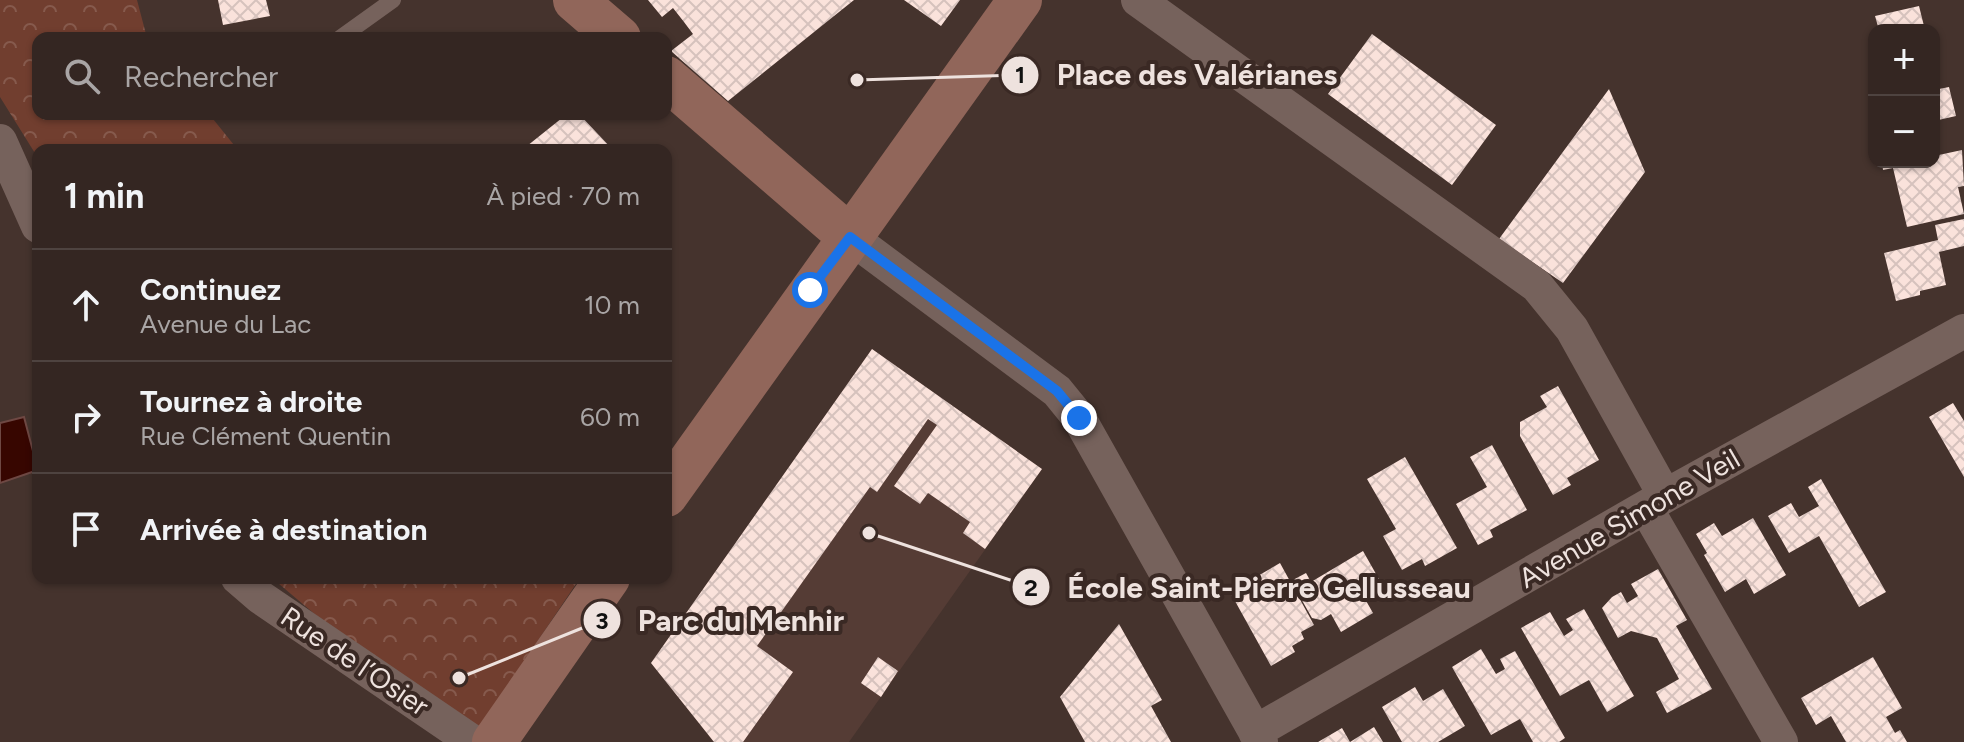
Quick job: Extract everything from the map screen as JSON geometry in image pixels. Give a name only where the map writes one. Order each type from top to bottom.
[{"type":"street","points":[[575,0],[612,32]]},
{"type":"street","points":[[672,487],[1020,0]]},
{"type":"street","points":[[1138,0],[1537,286],[1572,329],[1656,502],[1781,742]]},
{"type":"street","points":[[672,83],[850,237],[1057,391],[1079,418],[1258,737]]},
{"type":"street","points":[[0,141],[32,213]]},
{"type":"street","name":"Avenue Simone Veil","points":[[1258,737],[1656,502],[1964,331]]},
{"type":"street","name":"Rue de l’Osier","points":[[245,584],[473,742]]},
{"type":"street","points":[[494,742],[604,584]]},
{"type":"lane","points":[[348,32],[393,0]]},
{"type":"shaded area","points":[[872,349],[1042,469],[849,742],[714,742],[651,663]]},
{"type":"shaded area","points":[[24,417],[32,447],[32,472],[0,483],[0,423]]},
{"type":"green space","points":[[0,0],[137,0],[145,32],[32,32],[32,120],[214,120],[233,144],[32,144],[32,148],[0,97]]},
{"type":"green space","points":[[279,584],[576,584],[479,728],[330,627]]},
{"type":"building","points":[[218,0],[266,0],[270,16],[223,25]]},
{"type":"building","points":[[648,0],[854,0],[728,101],[672,52],[693,34],[673,8],[662,17]]},
{"type":"building","points":[[904,0],[960,0],[941,26]]},
{"type":"building","points":[[1919,6],[1924,24],[1877,24],[1875,16]]},
{"type":"building","points":[[1372,34],[1496,125],[1452,185],[1328,94]]},
{"type":"building","points":[[1949,87],[1956,116],[1940,120],[1940,89]]},
{"type":"building","points":[[1609,89],[1645,172],[1563,283],[1499,239]]},
{"type":"building","points":[[560,120],[585,120],[607,144],[530,144]]},
{"type":"building","points":[[1962,150],[1964,186],[1958,187],[1964,214],[1907,227],[1893,168],[1940,168],[1940,155]]},
{"type":"building","points":[[1964,219],[1964,246],[1939,252],[1946,285],[1896,301],[1884,253],[1938,240],[1935,225]]},
{"type":"building","points":[[872,349],[1042,469],[985,549],[963,533],[970,522],[928,493],[920,504],[894,486],[937,425],[928,419],[877,492],[870,487],[757,646],[793,672],[743,742],[714,742],[651,663]]},
{"type":"building","points":[[1558,386],[1599,460],[1567,478],[1571,485],[1553,495],[1520,436],[1520,422],[1547,407],[1540,396]]},
{"type":"building","points":[[1953,403],[1964,421],[1964,477],[1929,417]]},
{"type":"building","points":[[1492,445],[1527,510],[1490,530],[1493,537],[1478,545],[1456,504],[1487,487],[1470,457]]},
{"type":"building","points":[[1405,457],[1457,548],[1425,566],[1422,559],[1402,570],[1383,536],[1396,529],[1367,479]]},
{"type":"building","points":[[1821,479],[1886,592],[1859,607],[1819,536],[1789,553],[1768,516],[1791,503],[1799,517],[1819,506],[1808,487]]},
{"type":"building","points":[[1753,518],[1786,575],[1754,594],[1746,579],[1725,592],[1696,534],[1714,523],[1722,536]]},
{"type":"building","points":[[1363,551],[1384,588],[1365,599],[1373,613],[1341,632],[1331,614],[1321,620],[1312,618],[1291,581],[1306,573],[1311,582]]},
{"type":"building","points":[[1280,563],[1314,625],[1301,632],[1304,639],[1292,646],[1295,652],[1271,666],[1230,592]]},
{"type":"building","points":[[1658,569],[1687,620],[1676,626],[1712,689],[1667,713],[1656,692],[1679,679],[1657,638],[1631,631],[1618,638],[1602,608],[1621,592],[1627,603],[1638,596],[1631,584]]},
{"type":"building","points":[[1584,609],[1634,696],[1607,712],[1589,680],[1560,696],[1521,628],[1550,612],[1564,636],[1573,630],[1566,619]]},
{"type":"building","points":[[1119,624],[1162,700],[1151,706],[1171,742],[1085,742],[1060,697]]},
{"type":"building","points":[[1481,649],[1496,674],[1505,669],[1500,659],[1515,651],[1565,738],[1559,742],[1533,742],[1520,719],[1491,735],[1452,667]]},
{"type":"building","points":[[878,657],[898,671],[881,697],[861,683]]},
{"type":"building","points":[[1873,657],[1902,708],[1886,717],[1895,733],[1900,730],[1907,742],[1846,742],[1831,716],[1816,725],[1801,698]]},
{"type":"building","points":[[1415,687],[1423,701],[1443,689],[1465,726],[1438,742],[1402,742],[1382,707]]},
{"type":"building","points":[[1374,727],[1383,742],[1350,742]]},
{"type":"building","points":[[1342,728],[1350,742],[1318,742]]},
{"type":"place","name":"Place des Valérianes","points":[[857,80]]},
{"type":"place","name":"École Saint-Pierre Gellusseau","points":[[869,533]]},
{"type":"place","name":"Parc du Menhir","points":[[459,678]]},
{"type":"route","points":[[810,290],[850,237],[1057,391],[1079,418]]}]
